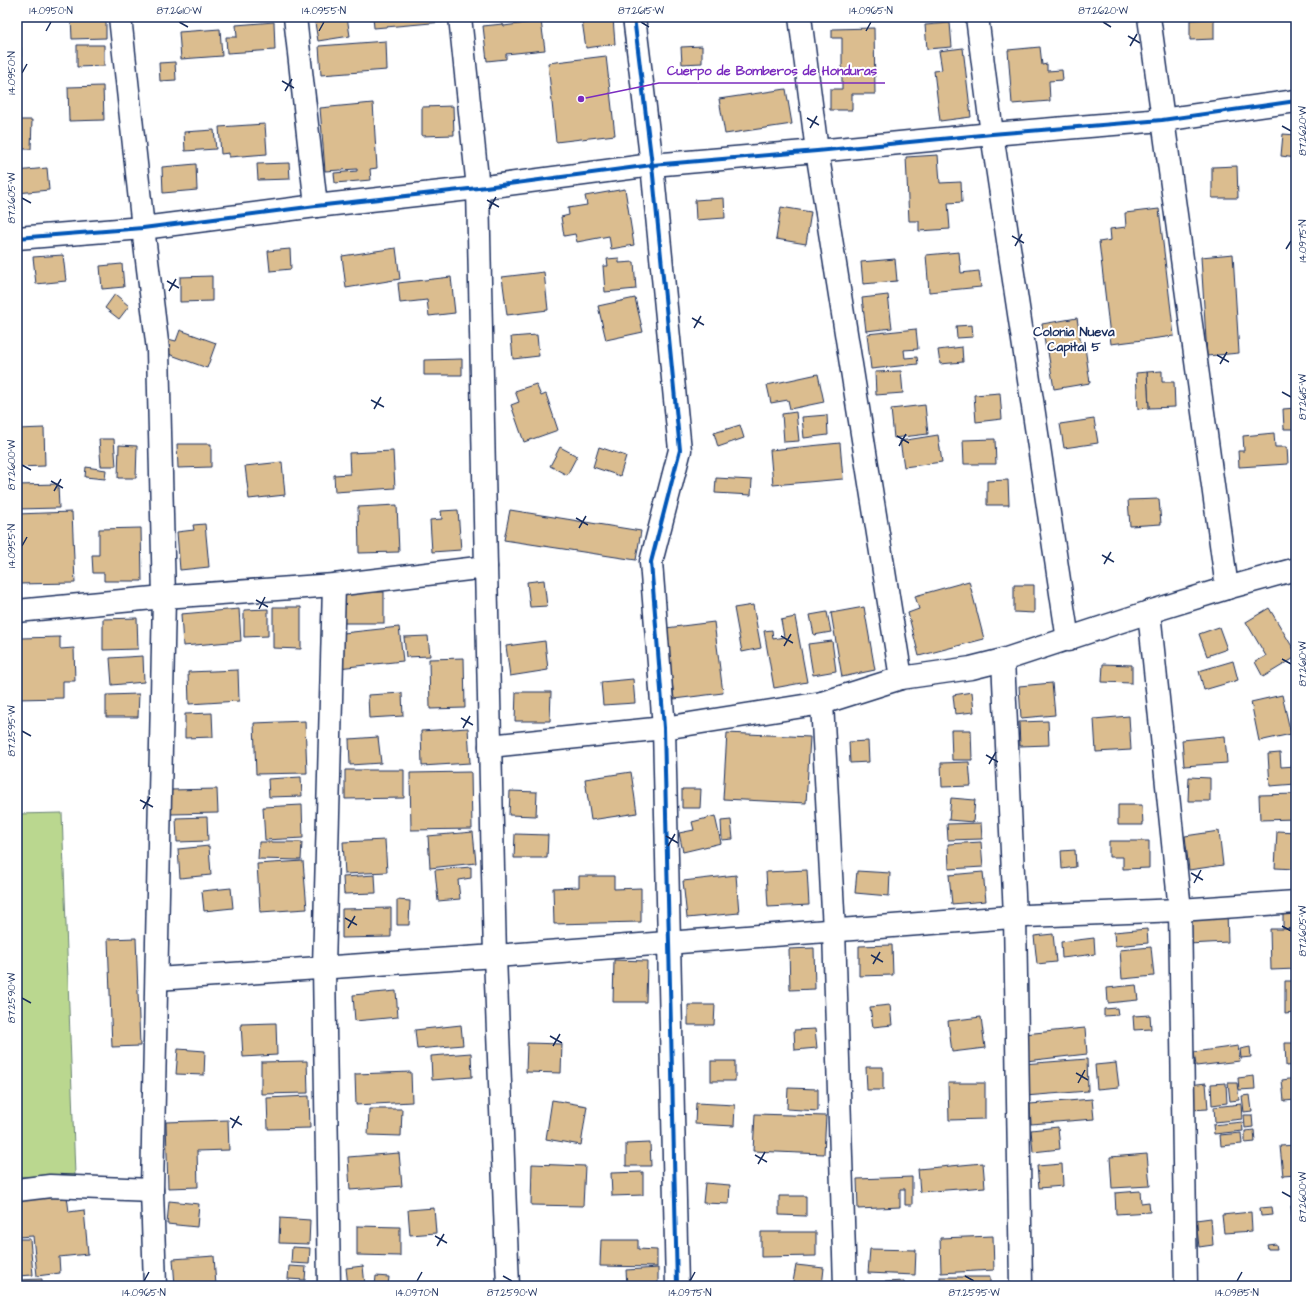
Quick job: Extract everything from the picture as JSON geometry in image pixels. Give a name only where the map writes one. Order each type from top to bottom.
[{"type":"street","points":[[120,17],[158,350],[164,597],[152,1190],[155,1286]]},
{"type":"street","points":[[295,17],[316,206]]},
{"type":"street","points":[[460,17],[478,188],[495,956],[508,1286]]},
{"type":"street","points":[[634,17],[652,165],[680,450],[651,562],[664,728],[677,1286]]},
{"type":"street","points":[[800,17],[817,151],[901,678]]},
{"type":"street","points":[[977,17],[992,134],[1068,640]]},
{"type":"street","points":[[1149,17],[1227,588]]},
{"type":"street","points":[[17,238],[143,228],[316,206],[478,188],[652,165],[1162,120],[1296,101]]},
{"type":"street","points":[[17,611],[164,597],[334,585],[486,567]]},
{"type":"street","points":[[490,746],[664,728],[822,703],[901,678],[971,668],[1003,660],[1068,640],[1149,612],[1296,569]]},
{"type":"street","points":[[329,1286],[324,967],[334,585]]},
{"type":"street","points":[[1149,612],[1180,910],[1186,1286]]},
{"type":"street","points":[[1003,660],[1015,916],[1021,1286]]},
{"type":"street","points":[[822,703],[834,930],[845,1286]]},
{"type":"street","points":[[157,979],[495,956],[1015,916],[1180,910],[1296,902]]},
{"type":"street","points":[[17,1190],[50,1186],[152,1190]]},
{"type":"green space","points":[[62,813],[75,1175],[17,1177],[17,814]]},
{"type":"building","points":[[71,17],[106,17],[106,38],[72,39]]},
{"type":"building","points":[[314,17],[347,17],[350,36],[318,41]]},
{"type":"building","points":[[373,17],[442,17],[443,22],[374,28]]},
{"type":"building","points":[[613,18],[615,44],[586,48],[582,21]]},
{"type":"building","points":[[1214,19],[1214,39],[1190,40],[1190,20]]},
{"type":"building","points":[[541,21],[545,50],[506,54],[506,59],[487,61],[483,26],[503,24],[504,26]]},
{"type":"building","points":[[274,22],[275,50],[227,53],[226,37],[237,37],[236,25]]},
{"type":"building","points":[[950,23],[952,47],[927,49],[925,25]]},
{"type":"building","points":[[874,28],[875,94],[852,94],[852,110],[830,110],[830,89],[842,89],[842,38],[832,38],[832,29]]},
{"type":"building","points":[[220,29],[222,56],[181,59],[179,32]]},
{"type":"building","points":[[386,41],[387,70],[321,75],[319,46]]},
{"type":"building","points":[[77,45],[104,45],[104,66],[77,67]]},
{"type":"building","points":[[702,46],[702,63],[682,64],[681,47]]},
{"type":"building","points":[[1040,47],[1042,65],[1047,64],[1047,71],[1062,70],[1063,80],[1049,81],[1050,101],[1012,104],[1008,50]]},
{"type":"building","points":[[17,48],[21,48],[21,72],[17,72]]},
{"type":"building","points":[[963,48],[971,117],[940,121],[934,71],[942,70],[939,51]]},
{"type":"building","points":[[606,56],[615,135],[556,142],[548,63]]},
{"type":"building","points":[[175,62],[176,80],[160,81],[159,63]]},
{"type":"building","points":[[103,86],[104,120],[69,121],[68,87]]},
{"type":"building","points":[[786,89],[792,124],[725,134],[719,99]]},
{"type":"building","points":[[373,103],[377,168],[370,169],[371,180],[335,183],[334,173],[357,171],[357,169],[325,171],[320,108]]},
{"type":"building","points":[[453,106],[454,135],[422,136],[422,107]]},
{"type":"building","points":[[17,120],[32,120],[31,149],[17,149]]},
{"type":"building","points":[[265,124],[267,154],[229,157],[229,153],[221,154],[219,127]]},
{"type":"building","points":[[214,130],[216,149],[185,151],[184,132]]},
{"type":"building","points":[[1283,134],[1296,135],[1296,158],[1281,156]]},
{"type":"building","points":[[938,155],[940,183],[961,182],[962,202],[948,203],[950,229],[919,231],[919,221],[909,221],[906,157]]},
{"type":"building","points":[[289,163],[290,179],[258,180],[257,164]]},
{"type":"building","points":[[196,164],[197,190],[163,193],[162,167]]},
{"type":"building","points":[[1237,166],[1238,198],[1212,198],[1212,167]]},
{"type":"building","points":[[47,168],[49,190],[17,193],[17,171]]},
{"type":"building","points":[[625,189],[634,245],[611,249],[609,236],[577,242],[575,234],[564,236],[561,217],[569,215],[568,208],[587,205],[585,196]]},
{"type":"building","points":[[724,198],[725,218],[696,220],[695,200]]},
{"type":"building","points":[[781,207],[811,212],[806,244],[776,239]]},
{"type":"building","points":[[1159,209],[1174,336],[1111,344],[1099,242],[1111,240],[1110,229],[1126,227],[1125,213]]},
{"type":"building","points":[[396,248],[400,279],[346,288],[342,256]]},
{"type":"building","points":[[290,249],[291,269],[270,271],[268,251]]},
{"type":"building","points":[[959,252],[961,273],[979,271],[981,287],[929,292],[926,255]]},
{"type":"building","points":[[1233,254],[1239,353],[1207,356],[1201,257]]},
{"type":"building","points":[[63,255],[66,281],[36,284],[33,257]]},
{"type":"building","points":[[619,258],[619,263],[634,262],[636,289],[605,292],[603,266],[608,266],[607,259]]},
{"type":"building","points":[[895,259],[897,281],[863,284],[861,262]]},
{"type":"building","points":[[122,264],[124,287],[102,289],[100,266]]},
{"type":"building","points":[[544,272],[548,310],[507,315],[502,277]]},
{"type":"building","points":[[212,276],[212,301],[180,302],[180,277]]},
{"type":"building","points":[[451,277],[455,313],[429,316],[427,300],[400,303],[398,283]]},
{"type":"building","points":[[115,294],[129,306],[119,319],[105,308]]},
{"type":"building","points":[[888,295],[892,328],[866,331],[862,298]]},
{"type":"building","points":[[635,298],[643,332],[606,340],[598,306]]},
{"type":"building","points":[[1077,318],[1081,344],[1046,350],[1042,324]]},
{"type":"building","points":[[972,325],[973,337],[957,338],[956,326]]},
{"type":"building","points":[[916,329],[918,349],[904,350],[905,358],[917,357],[918,364],[871,369],[867,334]]},
{"type":"building","points":[[180,330],[216,343],[207,368],[163,352],[168,339],[176,341]]},
{"type":"building","points":[[537,335],[539,356],[513,359],[511,337]]},
{"type":"building","points":[[962,347],[963,362],[940,364],[938,350]]},
{"type":"building","points":[[1085,347],[1090,383],[1054,389],[1048,352]]},
{"type":"building","points":[[462,359],[462,375],[424,375],[424,360]]},
{"type":"building","points":[[901,371],[903,393],[876,395],[875,372]]},
{"type":"building","points":[[1162,371],[1162,382],[1174,382],[1175,407],[1149,408],[1147,372]]},
{"type":"building","points":[[1147,372],[1149,408],[1138,409],[1136,373]]},
{"type":"building","points":[[818,374],[824,402],[790,409],[788,400],[771,403],[767,385]]},
{"type":"building","points":[[536,384],[541,396],[546,394],[558,430],[524,442],[511,405],[519,402],[515,391]]},
{"type":"building","points":[[1000,393],[1002,419],[976,422],[974,395]]},
{"type":"building","points":[[925,405],[928,434],[894,438],[891,409]]},
{"type":"building","points":[[1296,408],[1296,429],[1284,429],[1283,409]]},
{"type":"building","points":[[796,412],[799,441],[784,442],[782,414]]},
{"type":"building","points":[[827,415],[828,435],[804,438],[802,417]]},
{"type":"building","points":[[1094,419],[1098,443],[1064,448],[1060,424]]},
{"type":"building","points":[[740,425],[744,438],[718,447],[714,433]]},
{"type":"building","points":[[44,428],[45,466],[17,467],[17,429]]},
{"type":"building","points":[[1274,433],[1275,447],[1287,447],[1288,464],[1239,467],[1238,451],[1244,451],[1243,436]]},
{"type":"building","points":[[938,435],[942,462],[904,467],[900,441]]},
{"type":"building","points":[[99,439],[114,439],[116,466],[101,466]]},
{"type":"building","points":[[995,439],[996,464],[964,464],[963,440]]},
{"type":"building","points":[[840,443],[843,479],[773,485],[770,450]]},
{"type":"building","points":[[177,444],[211,444],[211,467],[178,468]]},
{"type":"building","points":[[119,445],[137,446],[136,478],[118,478]]},
{"type":"building","points":[[560,447],[577,456],[567,475],[550,466]]},
{"type":"building","points":[[599,447],[626,456],[620,476],[593,467]]},
{"type":"building","points":[[393,451],[395,488],[335,492],[334,475],[350,474],[349,453]]},
{"type":"building","points":[[282,462],[285,495],[249,499],[245,466]]},
{"type":"building","points":[[86,467],[106,470],[105,479],[85,477]]},
{"type":"building","points":[[716,478],[752,480],[751,495],[715,493]]},
{"type":"building","points":[[1008,480],[1009,505],[987,505],[987,481]]},
{"type":"building","points":[[58,484],[59,508],[17,509],[17,485]]},
{"type":"building","points":[[1159,499],[1161,524],[1130,526],[1128,500]]},
{"type":"building","points":[[397,505],[399,552],[359,553],[358,507]]},
{"type":"building","points":[[458,510],[461,550],[432,552],[430,520],[442,519],[441,511]]},
{"type":"building","points":[[510,510],[641,531],[636,560],[504,540]]},
{"type":"building","points":[[72,512],[75,583],[17,584],[17,514]]},
{"type":"building","points":[[205,524],[209,567],[180,570],[177,532],[194,530],[193,525]]},
{"type":"building","points":[[141,528],[142,581],[104,581],[104,573],[93,573],[92,555],[99,555],[99,529]]},
{"type":"building","points":[[544,580],[547,606],[530,607],[527,582]]},
{"type":"building","points":[[969,581],[984,639],[919,656],[908,613],[919,609],[915,596]]},
{"type":"building","points":[[1014,585],[1034,585],[1034,613],[1014,612]]},
{"type":"building","points":[[339,592],[384,592],[384,623],[339,623]]},
{"type":"building","points":[[753,605],[761,648],[742,652],[734,608]]},
{"type":"building","points":[[273,607],[301,607],[301,649],[273,648]]},
{"type":"building","points":[[864,607],[875,670],[842,677],[831,613]]},
{"type":"building","points":[[1269,608],[1296,653],[1296,657],[1263,677],[1255,662],[1266,656],[1246,622]]},
{"type":"building","points":[[239,609],[241,641],[183,646],[181,614]]},
{"type":"building","points":[[268,609],[268,636],[244,637],[244,610]]},
{"type":"building","points":[[827,612],[831,632],[814,635],[810,615]]},
{"type":"building","points":[[795,617],[807,682],[774,688],[764,631],[772,630],[773,639],[784,637],[781,620]]},
{"type":"building","points":[[137,618],[138,649],[103,650],[103,619]]},
{"type":"building","points":[[714,622],[723,693],[674,699],[666,628]]},
{"type":"building","points":[[399,627],[403,661],[338,668],[334,634]]},
{"type":"building","points":[[1219,627],[1227,649],[1207,656],[1199,634]]},
{"type":"building","points":[[428,636],[430,656],[406,657],[404,637]]},
{"type":"building","points":[[60,637],[60,649],[74,648],[75,681],[63,681],[63,698],[17,699],[17,658],[21,658],[21,638]]},
{"type":"building","points":[[545,641],[548,670],[510,676],[506,646]]},
{"type":"building","points":[[832,641],[836,671],[813,675],[808,644]]},
{"type":"building","points":[[143,656],[144,682],[112,685],[110,658]]},
{"type":"building","points":[[464,658],[465,708],[430,709],[429,659]]},
{"type":"building","points":[[1233,661],[1238,680],[1204,690],[1199,671]]},
{"type":"building","points":[[1103,664],[1132,665],[1132,683],[1102,682]]},
{"type":"building","points":[[238,670],[239,701],[189,704],[188,672]]},
{"type":"building","points":[[633,679],[635,703],[603,705],[601,682]]},
{"type":"building","points":[[1052,683],[1055,715],[1021,718],[1019,686]]},
{"type":"building","points":[[516,692],[551,692],[550,721],[515,721]]},
{"type":"building","points":[[972,692],[974,712],[955,714],[953,695]]},
{"type":"building","points":[[402,693],[403,716],[369,718],[368,695]]},
{"type":"building","points":[[139,694],[138,717],[106,717],[106,695]]},
{"type":"building","points":[[1282,695],[1291,734],[1259,741],[1251,702]]},
{"type":"building","points":[[212,713],[213,737],[185,738],[185,714]]},
{"type":"building","points":[[1129,716],[1131,750],[1096,752],[1094,719]]},
{"type":"building","points":[[305,721],[307,773],[256,774],[254,723]]},
{"type":"building","points":[[1048,721],[1049,745],[1020,746],[1019,722]]},
{"type":"building","points":[[468,728],[470,763],[422,766],[421,731]]},
{"type":"building","points":[[951,730],[971,730],[972,760],[952,760]]},
{"type":"building","points":[[727,733],[810,737],[806,803],[723,799]]},
{"type":"building","points":[[1225,736],[1227,763],[1184,766],[1182,740]]},
{"type":"building","points":[[378,737],[381,763],[350,765],[349,739]]},
{"type":"building","points":[[868,741],[869,762],[850,763],[849,742]]},
{"type":"building","points":[[1280,753],[1281,767],[1296,766],[1296,784],[1270,786],[1268,754]]},
{"type":"building","points":[[969,762],[971,786],[942,787],[941,763]]},
{"type":"building","points":[[345,770],[404,770],[404,798],[345,799]]},
{"type":"building","points":[[471,772],[472,829],[411,830],[410,773]]},
{"type":"building","points":[[631,772],[637,813],[591,820],[585,779]]},
{"type":"building","points":[[301,777],[302,796],[269,797],[268,779]]},
{"type":"building","points":[[1189,777],[1210,778],[1210,801],[1188,801]]},
{"type":"building","points":[[217,789],[218,813],[171,814],[171,790]]},
{"type":"building","points":[[682,789],[701,789],[700,808],[682,808]]},
{"type":"building","points":[[510,791],[537,792],[536,816],[509,815]]},
{"type":"building","points":[[1296,794],[1296,819],[1260,820],[1259,795]]},
{"type":"building","points":[[951,798],[975,800],[973,822],[949,820]]},
{"type":"building","points":[[302,805],[303,838],[265,840],[263,807]]},
{"type":"building","points":[[1118,805],[1142,805],[1143,825],[1118,825]]},
{"type":"building","points":[[715,816],[721,843],[683,852],[679,833],[694,830],[692,822]]},
{"type":"building","points":[[207,817],[208,841],[177,842],[176,818]]},
{"type":"building","points":[[731,820],[733,839],[722,840],[721,821]]},
{"type":"building","points":[[981,823],[982,839],[948,840],[947,824]]},
{"type":"building","points":[[1219,831],[1223,865],[1189,870],[1185,836]]},
{"type":"building","points":[[1277,831],[1296,832],[1296,869],[1275,868]]},
{"type":"building","points":[[473,832],[476,863],[430,868],[428,836]]},
{"type":"building","points":[[515,834],[548,835],[547,858],[514,858]]},
{"type":"building","points":[[385,840],[387,872],[345,874],[343,842]]},
{"type":"building","points":[[1109,841],[1149,841],[1149,868],[1123,869],[1123,857],[1109,857]]},
{"type":"building","points":[[259,842],[302,842],[301,860],[258,859]]},
{"type":"building","points":[[981,842],[983,867],[949,869],[948,844]]},
{"type":"building","points":[[209,846],[211,875],[180,878],[178,849]]},
{"type":"building","points":[[1075,850],[1076,867],[1062,869],[1061,851]]},
{"type":"building","points":[[303,861],[307,909],[260,912],[257,864]]},
{"type":"building","points":[[471,867],[471,878],[458,880],[460,899],[438,901],[435,870]]},
{"type":"building","points":[[807,870],[809,905],[768,907],[766,872]]},
{"type":"building","points":[[857,871],[890,873],[889,896],[855,893]]},
{"type":"building","points":[[983,872],[986,901],[952,904],[949,875]]},
{"type":"building","points":[[375,875],[376,893],[344,894],[343,877]]},
{"type":"building","points":[[736,875],[739,913],[687,918],[683,881]]},
{"type":"building","points":[[579,876],[614,876],[614,889],[641,888],[641,922],[554,924],[553,888],[579,887]]},
{"type":"building","points":[[231,888],[233,908],[204,911],[202,891]]},
{"type":"building","points":[[397,900],[410,901],[409,925],[397,925]]},
{"type":"building","points":[[391,908],[391,937],[342,938],[342,909]]},
{"type":"building","points":[[1227,912],[1228,942],[1188,944],[1187,914]]},
{"type":"building","points":[[1296,913],[1296,928],[1283,929],[1283,914]]},
{"type":"building","points":[[1147,929],[1148,943],[1115,946],[1114,932]]},
{"type":"building","points":[[1270,929],[1296,929],[1296,969],[1271,970]]},
{"type":"building","points":[[1053,934],[1056,962],[1037,964],[1034,936]]},
{"type":"building","points":[[136,938],[140,1046],[112,1047],[108,939]]},
{"type":"building","points":[[1094,938],[1095,954],[1062,958],[1061,942]]},
{"type":"building","points":[[892,945],[893,975],[859,976],[859,946]]},
{"type":"building","points":[[1151,947],[1154,976],[1122,979],[1120,950]]},
{"type":"building","points":[[814,948],[815,989],[790,990],[789,949]]},
{"type":"building","points":[[614,960],[647,961],[646,1002],[613,1002]]},
{"type":"building","points":[[1285,981],[1296,981],[1296,1013],[1285,1014]]},
{"type":"building","points":[[1136,985],[1138,1000],[1108,1003],[1107,988]]},
{"type":"building","points":[[396,991],[398,1017],[355,1021],[353,995]]},
{"type":"building","points":[[688,1005],[715,1005],[714,1025],[688,1025]]},
{"type":"building","points":[[890,1005],[892,1025],[873,1027],[870,1007]]},
{"type":"building","points":[[1117,1008],[1118,1015],[1104,1016],[1104,1009]]},
{"type":"building","points":[[1150,1015],[1151,1029],[1134,1030],[1133,1016]]},
{"type":"building","points":[[981,1017],[985,1048],[952,1052],[948,1021]]},
{"type":"building","points":[[276,1023],[277,1055],[243,1057],[241,1024]]},
{"type":"building","points":[[461,1025],[463,1045],[417,1049],[415,1030]]},
{"type":"building","points":[[1085,1028],[1087,1054],[1026,1061],[1024,1034]]},
{"type":"building","points":[[815,1029],[817,1048],[795,1050],[794,1030]]},
{"type":"building","points":[[527,1043],[562,1044],[561,1073],[526,1072]]},
{"type":"building","points":[[1285,1043],[1296,1043],[1296,1065],[1286,1066]]},
{"type":"building","points":[[1238,1046],[1240,1061],[1196,1066],[1194,1052]]},
{"type":"building","points":[[1250,1047],[1251,1057],[1241,1058],[1240,1049]]},
{"type":"building","points":[[178,1049],[205,1051],[204,1075],[176,1074]]},
{"type":"building","points":[[471,1053],[472,1077],[432,1080],[431,1056]]},
{"type":"building","points":[[1087,1059],[1088,1091],[1025,1096],[1023,1064]]},
{"type":"building","points":[[307,1061],[308,1093],[261,1094],[261,1062]]},
{"type":"building","points":[[711,1061],[735,1061],[735,1081],[711,1081]]},
{"type":"building","points":[[1116,1063],[1119,1087],[1097,1089],[1095,1065]]},
{"type":"building","points":[[866,1067],[883,1067],[883,1090],[867,1090]]},
{"type":"building","points":[[411,1072],[412,1102],[356,1105],[355,1074]]},
{"type":"building","points":[[1254,1076],[1255,1089],[1239,1090],[1238,1078]]},
{"type":"building","points":[[1296,1078],[1296,1100],[1284,1101],[1282,1080]]},
{"type":"building","points":[[948,1083],[985,1083],[985,1119],[949,1120]]},
{"type":"building","points":[[1206,1083],[1208,1109],[1190,1110],[1189,1085]]},
{"type":"building","points":[[1226,1083],[1227,1103],[1212,1105],[1211,1084]]},
{"type":"building","points":[[1228,1083],[1237,1083],[1239,1100],[1230,1101]]},
{"type":"building","points":[[788,1088],[818,1089],[818,1111],[787,1109]]},
{"type":"building","points":[[1250,1095],[1252,1111],[1244,1112],[1242,1096]]},
{"type":"building","points":[[309,1096],[310,1128],[268,1129],[267,1098]]},
{"type":"building","points":[[1092,1099],[1094,1119],[1031,1124],[1030,1104]]},
{"type":"building","points":[[552,1100],[587,1106],[581,1145],[546,1139]]},
{"type":"building","points":[[696,1103],[735,1105],[734,1126],[695,1124]]},
{"type":"building","points":[[1241,1104],[1242,1119],[1215,1122],[1214,1107]]},
{"type":"building","points":[[369,1109],[402,1109],[401,1136],[368,1135]]},
{"type":"building","points":[[755,1114],[826,1116],[824,1154],[753,1151]]},
{"type":"building","points":[[1244,1115],[1252,1115],[1253,1127],[1245,1128]]},
{"type":"building","points":[[228,1120],[229,1150],[197,1151],[198,1187],[168,1188],[166,1122]]},
{"type":"building","points":[[1242,1122],[1243,1131],[1214,1134],[1213,1125]]},
{"type":"building","points":[[1058,1127],[1060,1149],[1033,1152],[1031,1130]]},
{"type":"building","points":[[1254,1130],[1255,1142],[1245,1143],[1245,1131]]},
{"type":"building","points":[[1241,1133],[1242,1144],[1221,1146],[1220,1135]]},
{"type":"building","points":[[650,1143],[651,1166],[626,1166],[626,1144]]},
{"type":"building","points":[[1296,1145],[1296,1175],[1283,1176],[1280,1146]]},
{"type":"building","points":[[399,1153],[402,1186],[350,1190],[348,1157]]},
{"type":"building","points":[[1147,1154],[1150,1186],[1112,1188],[1110,1157]]},
{"type":"building","points":[[983,1163],[985,1187],[920,1192],[918,1169]]},
{"type":"building","points":[[532,1164],[585,1166],[583,1206],[531,1205]]},
{"type":"building","points":[[1062,1164],[1063,1186],[1039,1188],[1037,1166]]},
{"type":"building","points":[[643,1172],[643,1195],[612,1196],[611,1173]]},
{"type":"building","points":[[912,1177],[912,1205],[905,1205],[905,1189],[900,1189],[900,1207],[858,1209],[857,1179]]},
{"type":"building","points":[[705,1183],[730,1185],[729,1204],[703,1203]]},
{"type":"building","points":[[1140,1191],[1141,1203],[1149,1202],[1150,1212],[1116,1214],[1115,1193]]},
{"type":"building","points":[[67,1196],[69,1212],[84,1210],[88,1254],[59,1257],[60,1273],[37,1276],[33,1236],[17,1237],[17,1201]]},
{"type":"building","points":[[779,1196],[806,1196],[806,1216],[779,1215]]},
{"type":"building","points":[[169,1201],[199,1204],[197,1227],[167,1224]]},
{"type":"building","points":[[1296,1205],[1296,1223],[1293,1223],[1291,1206]]},
{"type":"building","points":[[1272,1207],[1273,1215],[1261,1216],[1260,1208]]},
{"type":"building","points":[[434,1208],[436,1233],[410,1235],[408,1210]]},
{"type":"building","points":[[1251,1212],[1252,1231],[1224,1233],[1222,1215]]},
{"type":"building","points":[[280,1218],[310,1220],[309,1244],[279,1243]]},
{"type":"building","points":[[1211,1218],[1213,1245],[1199,1247],[1196,1220]]},
{"type":"building","points":[[357,1226],[400,1227],[400,1256],[357,1255]]},
{"type":"building","points":[[761,1232],[816,1232],[816,1256],[761,1257]]},
{"type":"building","points":[[993,1236],[994,1270],[941,1273],[940,1238]]},
{"type":"building","points":[[17,1239],[30,1239],[33,1275],[17,1276]]},
{"type":"building","points":[[601,1240],[638,1240],[638,1249],[657,1250],[657,1267],[600,1266]]},
{"type":"building","points":[[1276,1244],[1277,1249],[1268,1249],[1267,1245]]},
{"type":"building","points":[[1294,1244],[1296,1244],[1296,1278],[1294,1278]]},
{"type":"building","points":[[292,1247],[310,1248],[309,1264],[291,1263]]},
{"type":"building","points":[[870,1249],[916,1250],[915,1275],[868,1273]]},
{"type":"building","points":[[214,1256],[216,1286],[175,1286],[173,1259]]},
{"type":"building","points":[[796,1265],[824,1268],[822,1286],[793,1282]]},
{"type":"building","points":[[289,1266],[306,1267],[305,1280],[288,1279]]},
{"type":"building","points":[[363,1266],[365,1286],[348,1286],[346,1268]]},
{"type":"building","points":[[658,1268],[658,1286],[627,1286],[626,1270]]},
{"type":"building","points":[[376,1276],[389,1277],[388,1286],[375,1286]]},
{"type":"building","points":[[940,1277],[990,1277],[990,1286],[940,1286]]},
{"type":"building","points":[[42,1279],[42,1286],[17,1286],[17,1280]]},
{"type":"building","points":[[904,1281],[904,1286],[885,1286],[885,1282]]},
{"type":"cycle path","points":[[634,17],[652,165],[680,450],[651,562],[664,728],[677,1286]]},
{"type":"cycle path","points":[[17,238],[143,228],[316,206],[478,188],[652,165],[1162,120],[1296,101]]},
{"type":"place","name":"Cuerpo de Bomberos de Honduras","points":[[581,99]]},
{"type":"district","name":"Colonia Nueva Capital 5","points":[[1074,340]]}]
